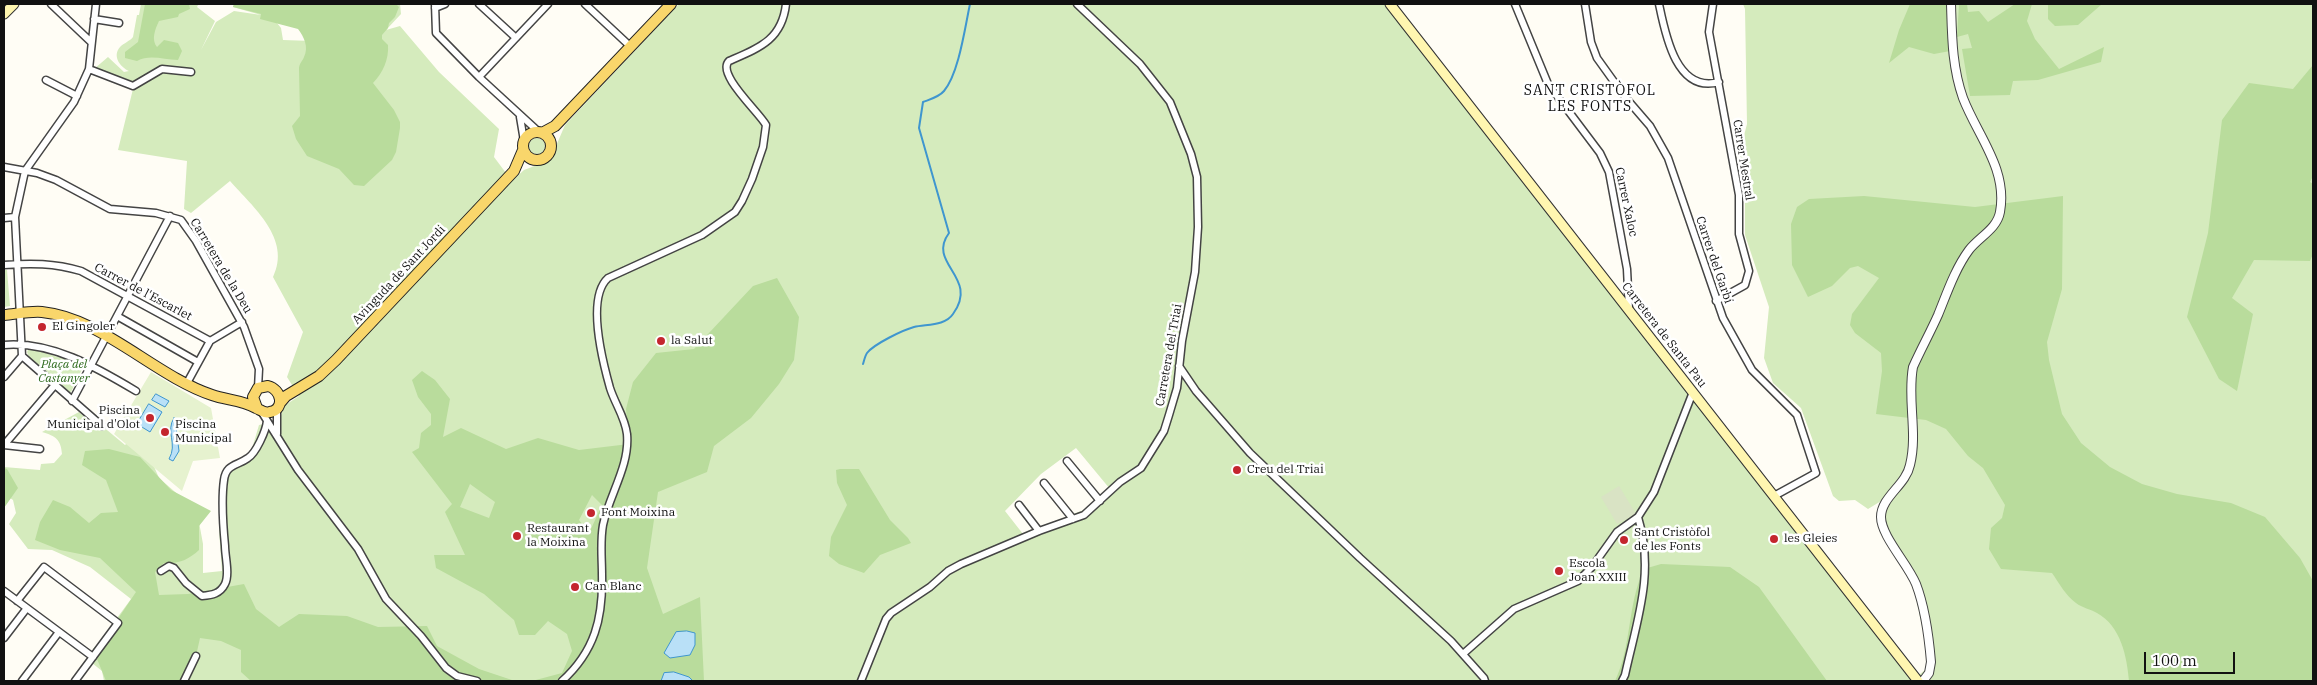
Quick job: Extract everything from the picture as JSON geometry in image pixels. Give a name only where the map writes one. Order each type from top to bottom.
[{"type":"main road","points":[[4,14],[14,4]]},
{"type":"main road","points":[[555,126],[547,156],[540,160],[533,160],[523,146],[529,135],[541,133],[555,126],[671,4]]},
{"type":"main road","name":"Carretera de Santa Pau","points":[[1390,4],[1918,681]]},
{"type":"main road","points":[[541,133],[550,142]]},
{"type":"main road","name":"Avinguda de Sant Jordi","points":[[514,170],[523,146]]},
{"type":"main road","name":"Avinguda de Sant Jordi","points":[[278,406],[296,390],[319,376],[336,360],[514,170],[533,160]]},
{"type":"main road","points":[[4,315],[41,312],[77,320],[212,396],[238,401],[259,410],[270,412],[278,406],[280,398],[277,390]]},
{"type":"main road","points":[[238,401],[268,386],[277,390],[296,390]]},
{"type":"main road","points":[[256,391],[254,401],[259,410]]},
{"type":"street","points":[[51,4],[91,42]]},
{"type":"street","points":[[4,377],[22,356],[15,217],[25,171],[77,96],[89,69],[96,4]]},
{"type":"street","points":[[445,4],[435,6],[436,33],[480,77],[541,133]]},
{"type":"street","points":[[479,4],[516,38]]},
{"type":"street","points":[[585,4],[631,46]]},
{"type":"street","points":[[562,681],[572,673],[584,655],[594,637],[602,613],[602,531],[611,497],[627,453],[627,434],[623,416],[610,390],[597,329],[597,312],[604,282],[702,235],[735,212],[742,201],[763,147],[766,125],[741,94],[726,72],[725,67],[728,61],[776,35],[782,23],[786,4]]},
{"type":"street","name":"Carretera del Triai","points":[[861,681],[884,623],[891,613],[930,587],[948,571],[1039,531],[1084,515],[1120,482],[1141,468],[1148,453],[1164,431],[1177,388],[1178,365],[1198,251],[1198,192],[1191,154],[1170,102],[1140,64],[1077,4]]},
{"type":"street","name":"Carrer Xaloc","points":[[1514,4],[1548,84],[1600,153],[1609,172],[1627,269],[1629,310]]},
{"type":"street","name":"Carrer del Garbí","points":[[1585,4],[1591,42],[1596,58],[1625,97],[1650,126],[1668,158],[1716,301],[1738,348],[1752,370],[1800,420],[1815,464],[1816,473],[1774,496]]},
{"type":"street","points":[[1659,4],[1667,38],[1681,68],[1690,78],[1700,83],[1719,82]]},
{"type":"street","name":"Carrer Mestral","points":[[1713,4],[1709,32],[1739,190],[1739,238],[1749,275],[1745,285],[1716,301]]},
{"type":"street","points":[[1922,681],[1928,673],[1931,662],[1917,586],[1911,572],[1884,529],[1881,518],[1882,509],[1886,501],[1904,481],[1910,467],[1912,442],[1910,382],[1913,367],[1959,264],[1970,248],[1992,227],[2000,214],[2001,199],[1999,180],[1992,154],[1964,100],[1958,79],[1953,53],[1951,4]]},
{"type":"street","points":[[480,77],[545,5]]},
{"type":"street","points":[[94,19],[119,23]]},
{"type":"street","points":[[89,69],[133,86],[162,69],[191,72]]},
{"type":"street","points":[[46,80],[77,96]]},
{"type":"street","points":[[519,114],[522,122],[523,146]]},
{"type":"street","name":"Carretera de la Deu","points":[[4,167],[56,180],[110,209],[170,216],[181,220],[242,322],[259,369],[256,391]]},
{"type":"street","points":[[72,400],[170,216]]},
{"type":"street","points":[[4,218],[15,217]]},
{"type":"street","name":"Carrer de l'Escarlet","points":[[4,265],[35,263],[69,268],[93,276],[210,341]]},
{"type":"street","points":[[117,316],[198,362]]},
{"type":"street","points":[[187,383],[210,341],[242,322]]},
{"type":"street","points":[[4,345],[22,344],[91,364],[136,390]]},
{"type":"street","points":[[22,356],[54,386],[102,426]]},
{"type":"street","points":[[1178,365],[1196,391],[1250,453],[1464,654],[1485,681]]},
{"type":"street","points":[[4,445],[54,386]]},
{"type":"street","points":[[1464,654],[1514,609],[1578,581],[1592,567],[1617,532],[1638,517],[1654,492],[1693,392]]},
{"type":"street","points":[[277,434],[275,417],[278,406]]},
{"type":"street","points":[[259,410],[277,434],[298,470],[358,549],[386,599],[417,632],[446,668],[457,676],[477,681]]},
{"type":"street","points":[[161,570],[169,566],[174,568],[186,583],[202,596],[217,594],[225,584],[227,570],[223,501],[225,474],[232,464],[248,458],[261,438],[267,421]]},
{"type":"street","points":[[261,438],[268,434],[277,434]]},
{"type":"street","points":[[4,445],[40,449]]},
{"type":"street","points":[[1068,461],[1100,501]]},
{"type":"street","points":[[1044,483],[1073,519]]},
{"type":"street","points":[[1019,505],[1039,531]]},
{"type":"street","points":[[1622,681],[1643,599],[1646,556],[1638,517]]},
{"type":"street","points":[[17,601],[44,566],[118,623],[75,681]]},
{"type":"street","points":[[4,591],[93,657]]},
{"type":"street","points":[[4,638],[27,608]]},
{"type":"street","points":[[22,681],[59,632]]},
{"type":"street","points":[[184,681],[196,656]]},
{"type":"green space","points":[[141,4],[198,5],[197,7],[215,21],[201,50],[216,22],[234,11],[261,15],[233,7],[234,4],[400,4],[401,14],[386,30],[400,26],[439,72],[499,129],[494,157],[512,181],[524,170],[550,160],[565,125],[679,4],[1385,4],[1912,681],[104,681],[102,671],[92,663],[123,623],[117,618],[131,599],[90,567],[52,550],[28,549],[9,524],[16,513],[13,500],[4,494],[4,467],[40,470],[41,464],[54,463],[62,454],[59,442],[51,435],[42,432],[79,412],[98,429],[101,425],[125,445],[130,440],[149,455],[159,478],[197,511],[203,544],[203,573],[222,571],[219,530],[224,471],[251,452],[259,425],[279,421],[284,406],[299,396],[287,377],[303,332],[273,277],[278,263],[278,250],[274,237],[259,213],[230,181],[191,213],[184,209],[187,161],[118,150],[133,89],[94,69],[108,57],[124,72],[129,71],[120,64],[117,54],[120,47],[133,37],[137,15],[139,15]],"holes":[[[277,23],[298,28],[312,41],[283,40],[281,28]],[[1076,448],[1110,489],[1086,509],[1023,534],[1005,511],[1041,474]]]},
{"type":"green space","points":[[145,4],[189,4],[190,9],[179,14],[178,17],[159,21],[154,34],[154,41],[157,47],[164,40],[178,43],[182,51],[178,60],[147,58],[137,61],[125,58],[125,52],[138,42]]},
{"type":"green space","points":[[234,4],[396,4],[399,7],[395,17],[382,35],[382,39],[388,45],[386,61],[380,75],[373,83],[394,110],[400,122],[396,152],[392,160],[364,186],[354,185],[339,169],[307,156],[296,139],[292,126],[300,116],[299,68],[306,50],[304,39],[298,29],[260,19],[261,14],[233,7]]},
{"type":"green space","points":[[1743,4],[2313,4],[2313,681],[1912,681],[1926,669],[1928,654],[1913,584],[1880,524],[1886,498],[1868,509],[1855,500],[1839,501],[1833,496],[1801,408],[1773,383],[1764,358],[1769,307],[1745,235],[1745,197],[1739,155],[1747,124],[1745,9]]},
{"type":"green space","points":[[1910,4],[1949,4],[1950,51],[1934,54],[1909,47],[1889,63],[1899,30]]},
{"type":"green space","points":[[1959,4],[1967,4],[1968,12],[1979,11],[1988,22],[2015,4],[2032,4],[2027,21],[2035,39],[2059,69],[2104,47],[2101,62],[2038,80],[2013,81],[2010,95],[1970,96],[1962,49],[1972,48],[1968,34],[1957,37]]},
{"type":"green space","points":[[2048,4],[2102,4],[2078,25],[2055,26],[2048,19]]},
{"type":"green space","points":[[2313,65],[2313,176],[2310,182],[2313,184],[2313,254],[2310,261],[2254,260],[2232,298],[2253,314],[2237,391],[2219,379],[2187,317],[2208,233],[2222,120],[2249,83],[2293,89]]},
{"type":"green space","points":[[534,138],[540,138],[545,143],[543,152],[534,154],[529,149],[529,143]]},
{"type":"green space","points":[[1864,196],[1975,207],[2063,196],[2062,289],[2047,342],[2049,360],[2062,414],[2081,443],[2110,467],[2142,484],[2177,494],[2231,503],[2265,517],[2300,558],[2313,581],[2313,681],[2129,681],[2127,662],[2121,643],[2112,626],[2105,619],[2072,600],[2052,573],[2001,569],[1989,549],[1991,528],[2002,518],[2005,505],[1983,468],[1968,456],[1946,429],[1926,420],[1876,414],[1882,371],[1881,353],[1855,333],[1850,325],[1852,314],[1879,278],[1858,266],[1850,268],[1832,286],[1808,297],[1792,265],[1791,224],[1797,207],[1809,199]]},
{"type":"green space","points":[[4,270],[7,270],[10,306],[4,307]]},
{"type":"green space","points":[[777,278],[799,317],[794,360],[779,384],[751,418],[714,446],[707,472],[658,492],[647,568],[663,614],[700,597],[704,681],[693,681],[689,677],[664,673],[661,681],[532,681],[562,673],[572,651],[567,634],[548,621],[535,635],[519,635],[514,620],[484,594],[436,568],[434,555],[465,555],[445,512],[452,504],[412,452],[419,448],[421,433],[431,425],[431,414],[418,397],[412,380],[422,371],[435,380],[450,399],[443,437],[461,428],[506,449],[538,438],[579,450],[629,444],[626,409],[633,382],[656,353],[694,349],[753,286]],"holes":[[[470,484],[495,502],[489,518],[460,507]],[[592,495],[602,505],[590,531],[579,520]]]},
{"type":"green space","name":"Plaça del Castanyer","points":[[29,348],[84,365],[71,392],[67,392],[29,357],[27,352]]},
{"type":"green space","name":"Piscina Municipal","points":[[151,372],[211,408],[220,458],[193,461],[182,491],[114,434]]},
{"type":"green space","points":[[109,449],[140,457],[171,490],[211,511],[199,526],[199,550],[183,561],[164,563],[155,572],[159,595],[188,594],[244,584],[256,609],[279,627],[299,614],[347,616],[378,627],[427,626],[437,646],[479,669],[515,681],[251,681],[241,672],[241,650],[221,641],[200,638],[196,656],[185,681],[106,681],[93,649],[107,635],[136,592],[100,558],[60,550],[35,540],[40,522],[53,500],[70,507],[89,523],[101,513],[118,512],[106,480],[82,465],[85,451]]},
{"type":"green space","points":[[4,468],[7,469],[18,488],[4,508]]},
{"type":"green space","points":[[859,469],[890,520],[911,543],[880,555],[864,573],[839,564],[829,556],[831,537],[847,505],[837,483],[836,470]]},
{"type":"green space","points":[[1619,486],[1636,514],[1617,524],[1601,497]]},
{"type":"green space","points":[[1661,564],[1730,567],[1759,587],[1827,681],[1615,681],[1624,654],[1635,597],[1644,569]]},
{"type":"water","points":[[156,394],[169,401],[165,407],[152,400]]},
{"type":"water","name":"Piscina Municipal d'Olot","points":[[149,404],[162,412],[150,432],[137,424]]},
{"type":"water","points":[[174,418],[179,421],[176,427],[179,451],[173,461],[169,459],[172,448],[171,428]]},
{"type":"water","points":[[687,631],[695,633],[695,645],[690,655],[670,658],[664,653],[676,632]]},
{"type":"water","points":[[674,672],[689,677],[693,681],[661,681],[664,673]]},
{"type":"waterway","points":[[863,364],[867,353],[889,338],[914,327],[935,324],[950,318],[960,301],[961,290],[958,280],[944,254],[944,244],[949,233],[919,128],[923,102],[935,98],[942,93],[954,73],[970,4]]},
{"type":"place","name":"El Gingoler","points":[[42,327]]},
{"type":"place","name":"la Salut","points":[[661,341]]},
{"type":"place","name":"Piscina Municipal d'Olot","points":[[150,418]]},
{"type":"place","name":"Piscina Municipal","points":[[165,432]]},
{"type":"place","name":"Creu del Triai","points":[[1237,470]]},
{"type":"place","name":"Font Moixina","points":[[591,513]]},
{"type":"place","name":"Restaurant la Moixina","points":[[517,536]]},
{"type":"place","name":"les Gleies","points":[[1774,539]]},
{"type":"place","name":"Sant Cristòfol de les Fonts","points":[[1624,540]]},
{"type":"place","name":"Escola Joan XXIII","points":[[1559,571]]},
{"type":"place","name":"Can Blanc","points":[[575,587]]},
{"type":"district","name":"SANT CRISTÒFOL LES FONTS","points":[[1590,99]]}]
